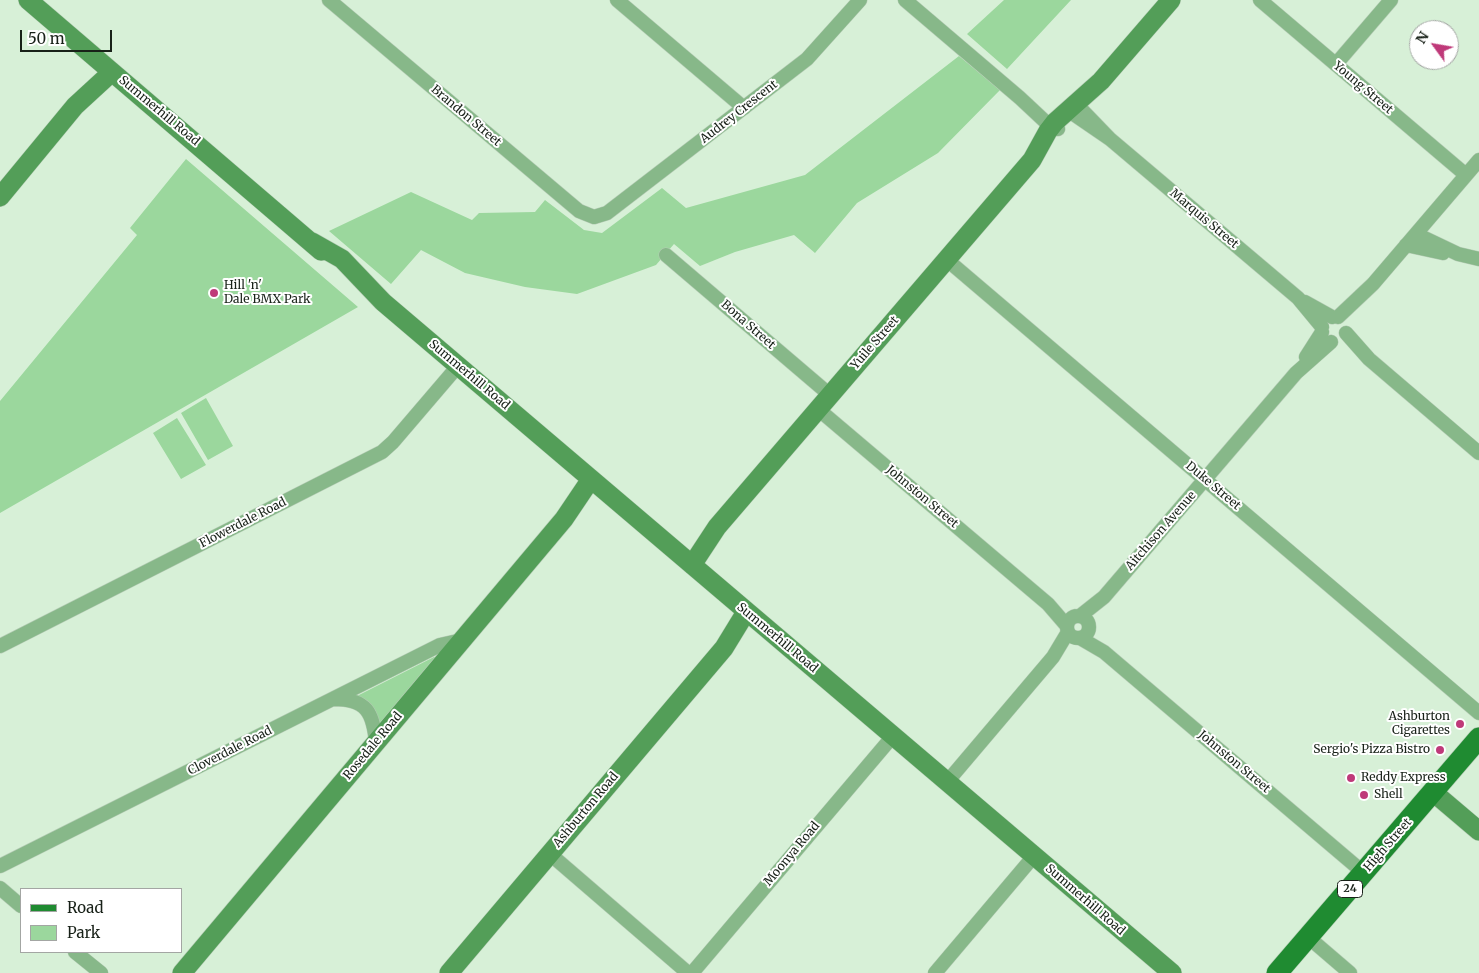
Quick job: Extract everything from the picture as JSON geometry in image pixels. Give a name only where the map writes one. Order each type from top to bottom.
[{"type":"main road","name":"High Street","points":[[1277,973],[1479,738]]},
{"type":"street","name":"Brandon Street","points":[[329,0],[579,212],[594,218],[607,213]]},
{"type":"street","points":[[617,0],[744,108]]},
{"type":"street","name":"Audrey Crescent","points":[[607,213],[812,54],[860,0]]},
{"type":"street","points":[[905,0],[1054,126]]},
{"type":"street","name":"Yuile Street","points":[[687,561],[1032,160],[1048,147],[1054,126],[1076,111],[1171,0]]},
{"type":"street","name":"Young Street","points":[[1260,0],[1466,175]]},
{"type":"street","points":[[1336,64],[1391,0]]},
{"type":"street","name":"Summerhill Road","points":[[34,2],[312,242],[341,276],[383,302],[1172,973]]},
{"type":"street","points":[[0,196],[107,67]]},
{"type":"street","name":"Marquis Street","points":[[1076,111],[1479,453]]},
{"type":"street","name":"Aitchison Avenue","points":[[947,782],[1479,160]]},
{"type":"street","points":[[1416,234],[1458,254]]},
{"type":"street","points":[[1406,245],[1438,253],[1458,254],[1479,259]]},
{"type":"street","name":"Bona Street","points":[[666,255],[824,402]]},
{"type":"street","name":"Duke Street","points":[[946,259],[1479,713]]},
{"type":"street","name":"Flowerdale Road","points":[[0,646],[382,452],[394,442],[458,366]]},
{"type":"street","name":"Johnston Street","points":[[824,402],[1048,604],[1364,873]]},
{"type":"street","name":"Rosedale Road","points":[[182,973],[595,483]]},
{"type":"street","name":"Ashburton Road","points":[[449,973],[751,616]]},
{"type":"street","name":"Cloverdale Road","points":[[0,866],[440,645],[462,640]]},
{"type":"street","points":[[334,699],[348,699],[368,710],[372,718],[376,742]]},
{"type":"street","name":"Moonya Road","points":[[692,973],[893,736]]},
{"type":"street","points":[[1433,792],[1479,831]]},
{"type":"street","points":[[550,854],[688,973]]},
{"type":"street","points":[[936,973],[1034,856]]},
{"type":"street","points":[[0,888],[20,905]]},
{"type":"street","points":[[1308,937],[1350,973]]},
{"type":"street","points":[[76,953],[100,973]]},
{"type":"green space","points":[[1004,0],[1071,0],[1007,69],[967,34]]},
{"type":"green space","points":[[959,56],[1000,90],[938,153],[857,203],[815,253],[794,235],[735,252],[700,266],[674,244],[656,265],[577,294],[525,287],[465,273],[421,250],[391,284],[329,231],[411,192],[472,220],[479,213],[535,212],[545,200],[584,230],[602,233],[662,188],[686,208],[805,175]]},
{"type":"green space","points":[[186,159],[358,307],[0,513],[0,401],[137,235],[130,228]]},
{"type":"green space","points":[[206,398],[233,446],[208,460],[181,413]]},
{"type":"green space","points":[[177,418],[206,465],[181,479],[153,433]]},
{"type":"green space","points":[[437,657],[380,723],[375,710],[357,696]]},
{"type":"place","name":"Hill 'n' Dale BMX Park","points":[[214,293]]},
{"type":"place","name":"Ashburton Cigarettes","points":[[1460,724]]},
{"type":"place","name":"Sergio's Pizza Bistro","points":[[1440,750]]},
{"type":"place","name":"Reddy Express","points":[[1351,778]]},
{"type":"place","name":"Shell","points":[[1364,795]]}]
